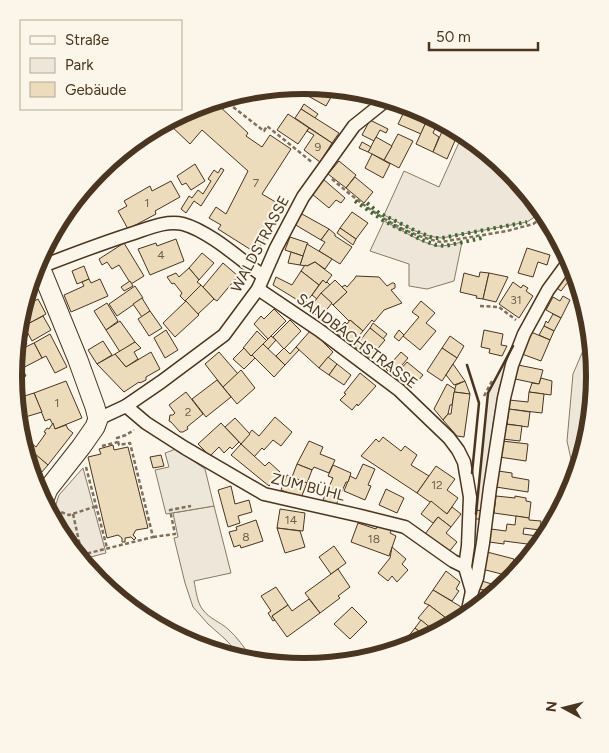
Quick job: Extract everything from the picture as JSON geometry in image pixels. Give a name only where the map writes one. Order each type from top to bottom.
[{"type":"street","name":"WALDSTRASSE","points":[[126,406],[224,334],[258,289],[303,197],[354,126],[380,105]]},
{"type":"street","points":[[47,262],[103,242],[172,223],[183,224],[205,234],[263,276]]},
{"type":"street","points":[[469,605],[477,578],[504,398],[512,365],[527,329],[548,290],[564,268]]},
{"type":"street","points":[[42,274],[78,360],[98,419],[95,427],[81,447],[47,491]]},
{"type":"street","name":"SANDBACHSTRASSE","points":[[258,289],[319,330],[399,390],[449,438],[458,450],[464,462],[470,498],[468,546],[464,567],[472,591]]},
{"type":"street","points":[[98,419],[126,406]]},
{"type":"street","name":"ZUM BÜHL","points":[[126,406],[146,423],[185,448],[264,494],[405,527],[464,567]]},
{"type":"path","points":[[230,105],[264,131],[267,126],[275,132],[348,194],[393,224],[432,240],[441,242],[507,231],[533,224],[539,220]]},
{"type":"path","points":[[480,306],[499,307],[527,329]]},
{"type":"path","points":[[126,435],[117,438],[119,445],[130,443],[153,537]]},
{"type":"path","points":[[81,447],[107,548]]},
{"type":"path","points":[[57,511],[69,515],[97,506]]},
{"type":"path","points":[[86,554],[153,537],[174,534],[170,510],[192,506]]},
{"type":"path","points":[[73,514],[79,545]]},
{"type":"green space","points":[[460,141],[504,177],[536,216],[527,222],[442,238],[419,233],[384,215],[404,171],[439,187]]},
{"type":"green space","points":[[384,221],[432,245],[444,246],[462,242],[454,281],[427,289],[409,286],[409,264],[370,251]]},
{"type":"green space","points":[[513,346],[499,388],[482,523],[474,556],[471,559],[488,393]]},
{"type":"green space","points":[[585,347],[586,395],[581,432],[572,465],[567,441],[573,374]]},
{"type":"green space","points":[[83,468],[106,553],[89,558],[60,518],[55,507],[59,495]]},
{"type":"green space","points":[[214,506],[231,573],[194,581],[197,596],[199,604],[206,613],[231,632],[248,653],[235,650],[193,607],[174,538],[178,537],[173,513]]},
{"type":"shaded area","points":[[176,449],[205,469],[214,506],[166,514],[155,470],[169,467],[165,453]]},
{"type":"building","points":[[309,94],[332,96],[326,106],[308,96]]},
{"type":"building","points":[[304,104],[318,114],[315,118],[301,109]]},
{"type":"building","points":[[220,107],[248,133],[246,136],[262,147],[270,135],[291,149],[262,194],[284,207],[256,253],[218,229],[221,225],[209,218],[216,207],[226,214],[248,171],[202,130],[190,144],[173,128]]},
{"type":"building","points":[[301,109],[339,133],[332,143],[295,118]]},
{"type":"building","points":[[404,113],[426,123],[421,134],[398,124]]},
{"type":"building","points":[[288,114],[309,128],[298,144],[277,130]]},
{"type":"building","points":[[370,120],[388,129],[386,133],[380,130],[374,141],[362,135]]},
{"type":"building","points":[[426,123],[436,127],[433,133],[439,137],[433,152],[416,144]]},
{"type":"building","points":[[309,128],[332,143],[320,162],[304,150],[314,135],[307,131]]},
{"type":"building","points":[[443,130],[456,139],[447,159],[433,152]]},
{"type":"building","points":[[398,134],[413,141],[399,168],[384,160]]},
{"type":"building","points":[[376,137],[392,146],[384,160],[368,152]]},
{"type":"building","points":[[362,142],[371,147],[368,152],[359,148]]},
{"type":"building","points":[[372,154],[390,164],[383,178],[365,168]]},
{"type":"building","points":[[339,161],[356,175],[346,188],[328,174]]},
{"type":"building","points":[[195,164],[205,181],[191,190],[186,183],[182,185],[177,176]]},
{"type":"building","points":[[221,168],[224,170],[201,206],[194,201],[186,213],[181,209],[189,196],[192,198],[198,190],[203,194],[211,181],[208,179],[214,170],[218,173]]},
{"type":"building","points":[[355,177],[373,192],[364,203],[346,188]]},
{"type":"building","points":[[323,179],[345,198],[341,203],[336,200],[329,208],[312,194]]},
{"type":"building","points":[[171,181],[180,197],[155,211],[156,214],[128,229],[118,211],[127,206],[124,201],[150,186],[152,191]]},
{"type":"building","points":[[352,212],[368,223],[356,239],[340,228]]},
{"type":"building","points":[[302,214],[329,229],[321,240],[294,224]]},
{"type":"building","points":[[340,228],[356,239],[353,245],[337,233]]},
{"type":"building","points":[[329,229],[335,236],[352,247],[340,264],[319,251],[325,242],[321,240]]},
{"type":"building","points":[[290,237],[308,243],[303,256],[285,250]]},
{"type":"building","points":[[176,239],[184,261],[150,275],[138,249],[156,243],[157,246]]},
{"type":"building","points":[[124,243],[144,276],[131,284],[119,265],[112,269],[107,262],[102,265],[99,259]]},
{"type":"building","points":[[307,244],[332,259],[325,269],[315,262],[307,266],[300,265]]},
{"type":"building","points":[[527,248],[550,255],[547,265],[538,262],[533,277],[518,273]]},
{"type":"building","points":[[291,252],[303,256],[300,265],[288,263]]},
{"type":"building","points":[[202,253],[214,263],[199,280],[189,268]]},
{"type":"building","points":[[315,262],[332,275],[326,283],[323,280],[319,285],[301,271],[305,265],[307,266]]},
{"type":"building","points":[[223,263],[238,276],[217,301],[203,287]]},
{"type":"building","points":[[84,266],[89,279],[77,284],[72,271]]},
{"type":"building","points":[[189,268],[199,280],[197,282],[201,285],[185,301],[180,296],[182,293],[167,277],[176,273],[179,277]]},
{"type":"building","points":[[301,271],[319,285],[304,304],[273,285],[276,277],[292,285]]},
{"type":"building","points":[[480,272],[489,273],[483,299],[460,292],[464,273],[479,277]]},
{"type":"building","points":[[489,273],[508,277],[496,302],[483,299]]},
{"type":"building","points":[[567,273],[570,280],[561,291],[554,286]]},
{"type":"building","points":[[356,276],[379,277],[387,286],[394,283],[395,288],[391,290],[402,303],[384,310],[363,331],[349,321],[333,305],[347,292],[342,287],[345,285],[347,287]]},
{"type":"building","points":[[89,279],[91,283],[100,279],[108,296],[71,312],[64,295],[84,286],[82,282]]},
{"type":"building","points":[[323,280],[330,285],[317,299],[312,295]]},
{"type":"building","points":[[335,280],[347,292],[333,305],[321,293]]},
{"type":"building","points":[[130,281],[133,286],[124,291],[121,287]]},
{"type":"building","points":[[513,282],[521,288],[523,285],[528,288],[526,291],[533,296],[519,318],[499,304]]},
{"type":"building","points":[[201,285],[214,299],[198,314],[185,301]]},
{"type":"building","points":[[135,286],[143,298],[117,316],[109,304]]},
{"type":"building","points":[[321,293],[332,303],[320,318],[309,309]]},
{"type":"building","points":[[563,296],[570,300],[561,318],[546,310],[553,297],[560,301]]},
{"type":"building","points":[[142,298],[150,311],[142,317],[133,304]]},
{"type":"building","points":[[38,299],[46,314],[27,324],[28,321],[33,302]]},
{"type":"building","points":[[186,301],[199,315],[175,337],[163,323]]},
{"type":"building","points":[[421,301],[435,313],[426,323],[436,331],[420,350],[403,336],[419,317],[412,312]]},
{"type":"building","points":[[107,303],[118,321],[106,330],[94,311]]},
{"type":"building","points":[[274,309],[286,321],[268,339],[254,324],[261,316],[264,319]]},
{"type":"building","points":[[150,311],[162,328],[149,336],[138,319]]},
{"type":"building","points":[[553,314],[561,318],[554,331],[544,326]]},
{"type":"building","points":[[43,316],[51,330],[32,341],[26,331],[28,324]]},
{"type":"building","points":[[290,320],[301,331],[284,349],[273,337]]},
{"type":"building","points":[[350,320],[363,331],[351,345],[336,333],[345,322],[347,324]]},
{"type":"building","points":[[120,321],[135,342],[120,352],[106,330]]},
{"type":"building","points":[[373,323],[387,334],[383,339],[370,328]]},
{"type":"building","points":[[544,326],[554,331],[550,340],[539,335]]},
{"type":"building","points":[[370,328],[385,340],[370,358],[355,347]]},
{"type":"building","points":[[166,330],[178,350],[165,358],[154,338]]},
{"type":"building","points":[[311,330],[333,352],[319,368],[296,347]]},
{"type":"building","points":[[399,330],[404,335],[399,341],[394,337]]},
{"type":"building","points":[[484,330],[503,334],[501,345],[507,346],[502,356],[489,353],[490,349],[481,347]]},
{"type":"building","points":[[257,331],[267,341],[251,356],[243,348]]},
{"type":"building","points":[[531,332],[550,340],[541,361],[522,354]]},
{"type":"building","points":[[50,334],[67,367],[55,373],[46,356],[42,358],[34,343]]},
{"type":"building","points":[[271,336],[276,340],[268,349],[263,344]]},
{"type":"building","points":[[450,336],[464,346],[457,358],[442,348]]},
{"type":"building","points":[[103,341],[112,355],[97,364],[88,350]]},
{"type":"building","points":[[135,342],[141,348],[134,352],[138,359],[126,367],[115,354]]},
{"type":"building","points":[[34,343],[42,358],[22,368],[24,348]]},
{"type":"building","points":[[263,344],[285,365],[274,377],[252,355]]},
{"type":"building","points":[[296,347],[299,350],[285,365],[276,356],[284,348],[290,354]]},
{"type":"building","points":[[244,348],[255,358],[244,369],[233,359]]},
{"type":"building","points":[[442,348],[457,358],[442,381],[427,371]]},
{"type":"building","points":[[151,352],[160,369],[146,377],[146,380],[139,382],[124,392],[97,364],[115,354],[126,367]]},
{"type":"building","points":[[219,352],[238,374],[223,387],[205,364]]},
{"type":"building","points":[[401,352],[408,358],[393,376],[386,369]]},
{"type":"building","points":[[328,357],[337,364],[329,375],[319,368]]},
{"type":"building","points":[[407,362],[423,375],[417,382],[415,380],[407,388],[394,377]]},
{"type":"building","points":[[337,364],[351,375],[344,385],[329,375]]},
{"type":"building","points":[[453,364],[465,381],[454,385],[446,375]]},
{"type":"building","points":[[518,365],[543,370],[539,384],[515,379]]},
{"type":"building","points":[[22,369],[26,376],[22,378]]},
{"type":"building","points":[[241,370],[255,388],[237,404],[223,387]]},
{"type":"building","points":[[360,373],[376,386],[352,410],[340,400]]},
{"type":"building","points":[[541,378],[552,381],[551,395],[529,392],[532,383],[539,384]]},
{"type":"building","points":[[217,380],[231,397],[206,417],[192,399]]},
{"type":"building","points":[[66,381],[82,418],[55,429],[50,419],[45,421],[34,393]]},
{"type":"building","points":[[465,381],[470,394],[454,392],[456,385]]},
{"type":"building","points":[[447,384],[455,389],[452,405],[450,405],[448,414],[443,420],[434,409]]},
{"type":"building","points":[[186,392],[203,414],[187,427],[188,429],[180,432],[169,421],[170,415],[175,413],[169,405]]},
{"type":"building","points":[[454,392],[470,394],[464,437],[457,436],[443,420],[448,414],[451,414]]},
{"type":"building","points":[[529,392],[544,394],[542,413],[508,409],[509,400],[528,402]]},
{"type":"building","points":[[34,393],[42,412],[26,417],[23,396]]},
{"type":"building","points":[[509,409],[530,412],[528,427],[507,424]]},
{"type":"building","points":[[275,417],[292,432],[281,446],[273,440],[254,457],[241,444],[252,430],[259,436]]},
{"type":"building","points":[[235,418],[250,434],[241,444],[225,427]]},
{"type":"building","points":[[53,423],[55,429],[66,425],[73,433],[48,465],[33,453],[30,442],[36,447],[46,433],[44,432],[47,428],[49,429]]},
{"type":"building","points":[[221,423],[239,442],[232,449],[230,447],[224,453],[219,447],[210,456],[198,444]]},
{"type":"building","points":[[504,424],[522,426],[520,441],[502,439]]},
{"type":"building","points":[[383,437],[401,451],[405,446],[417,455],[411,465],[429,476],[417,493],[361,456],[376,439],[379,442]]},
{"type":"building","points":[[309,441],[323,447],[320,454],[335,460],[329,473],[314,467],[312,470],[297,464]]},
{"type":"building","points":[[502,441],[528,444],[526,461],[499,457]]},
{"type":"building","points":[[241,444],[265,466],[269,462],[280,472],[269,486],[231,455]]},
{"type":"building","points":[[113,445],[114,450],[128,447],[148,528],[136,530],[133,535],[136,538],[134,540],[131,537],[125,538],[125,542],[122,542],[122,538],[118,535],[107,538],[88,457],[101,454],[99,449]]},
{"type":"building","points":[[33,454],[48,465],[40,474],[37,467]]},
{"type":"building","points":[[161,455],[164,466],[153,468],[150,457]]},
{"type":"building","points":[[297,464],[312,470],[307,483],[292,477]]},
{"type":"building","points":[[363,464],[375,469],[368,485],[371,486],[365,500],[344,491],[350,476],[356,479]]},
{"type":"building","points":[[333,465],[351,473],[336,505],[323,500],[333,478],[328,476]]},
{"type":"building","points":[[436,466],[455,479],[447,490],[458,498],[447,514],[417,493]]},
{"type":"building","points":[[498,471],[512,473],[512,477],[529,480],[528,492],[496,487]]},
{"type":"building","points":[[287,475],[307,483],[301,498],[281,490]]},
{"type":"building","points":[[231,486],[235,504],[249,500],[252,512],[238,516],[240,523],[228,527],[218,490]]},
{"type":"building","points":[[386,489],[404,498],[397,513],[379,505]]},
{"type":"building","points":[[496,496],[526,498],[526,501],[531,502],[529,518],[494,513]]},
{"type":"building","points":[[431,501],[447,514],[452,507],[461,514],[451,527],[438,517],[433,523],[421,514]]},
{"type":"building","points":[[280,509],[305,513],[303,531],[277,528]]},
{"type":"building","points":[[476,510],[483,511],[482,519],[475,519]]},
{"type":"building","points":[[516,516],[541,521],[540,530],[524,528],[523,534],[537,536],[531,544],[504,541],[504,544],[489,542],[491,529],[506,531],[507,524],[515,525]]},
{"type":"building","points":[[438,517],[451,527],[446,533],[457,542],[448,553],[425,534]]},
{"type":"building","points":[[256,520],[263,541],[241,548],[240,545],[234,547],[229,532],[237,530],[236,527]]},
{"type":"building","points":[[358,523],[376,529],[378,524],[392,529],[390,533],[396,536],[389,556],[351,542]]},
{"type":"building","points":[[277,528],[300,531],[305,547],[285,553]]},
{"type":"building","points":[[334,546],[346,563],[331,574],[319,557]]},
{"type":"building","points":[[392,547],[406,559],[402,564],[408,570],[397,582],[392,576],[388,581],[378,573],[390,558]]},
{"type":"building","points":[[487,552],[514,559],[511,568],[505,575],[482,569]]},
{"type":"building","points":[[338,569],[350,587],[338,596],[340,598],[320,613],[305,593]]},
{"type":"building","points":[[446,571],[460,582],[456,589],[459,591],[452,601],[433,590]]},
{"type":"building","points":[[482,581],[494,585],[488,591],[479,589]]},
{"type":"building","points":[[276,587],[288,605],[272,616],[275,620],[273,621],[268,613],[271,611],[261,596]]},
{"type":"building","points":[[479,589],[487,591],[477,599]]},
{"type":"building","points":[[433,590],[463,608],[448,620],[424,603]]},
{"type":"building","points":[[309,599],[320,613],[287,637],[272,616],[288,605],[292,611]]},
{"type":"building","points":[[429,605],[446,618],[442,623],[430,628],[418,618]]},
{"type":"building","points":[[352,607],[367,622],[350,639],[334,624]]},
{"type":"building","points":[[421,620],[431,628],[421,633],[415,628]]},
{"type":"building","points":[[415,628],[421,633],[412,637],[406,639]]},
{"type":"hedge","points":[[355,201],[384,221],[436,245],[445,246],[482,238]]},
{"type":"hedge","points":[[367,203],[379,213],[433,238],[442,238],[527,222]]},
{"type":"wall","points":[[476,514],[488,393],[513,346]]},
{"type":"wall","points":[[467,365],[479,403],[472,473]]}]
